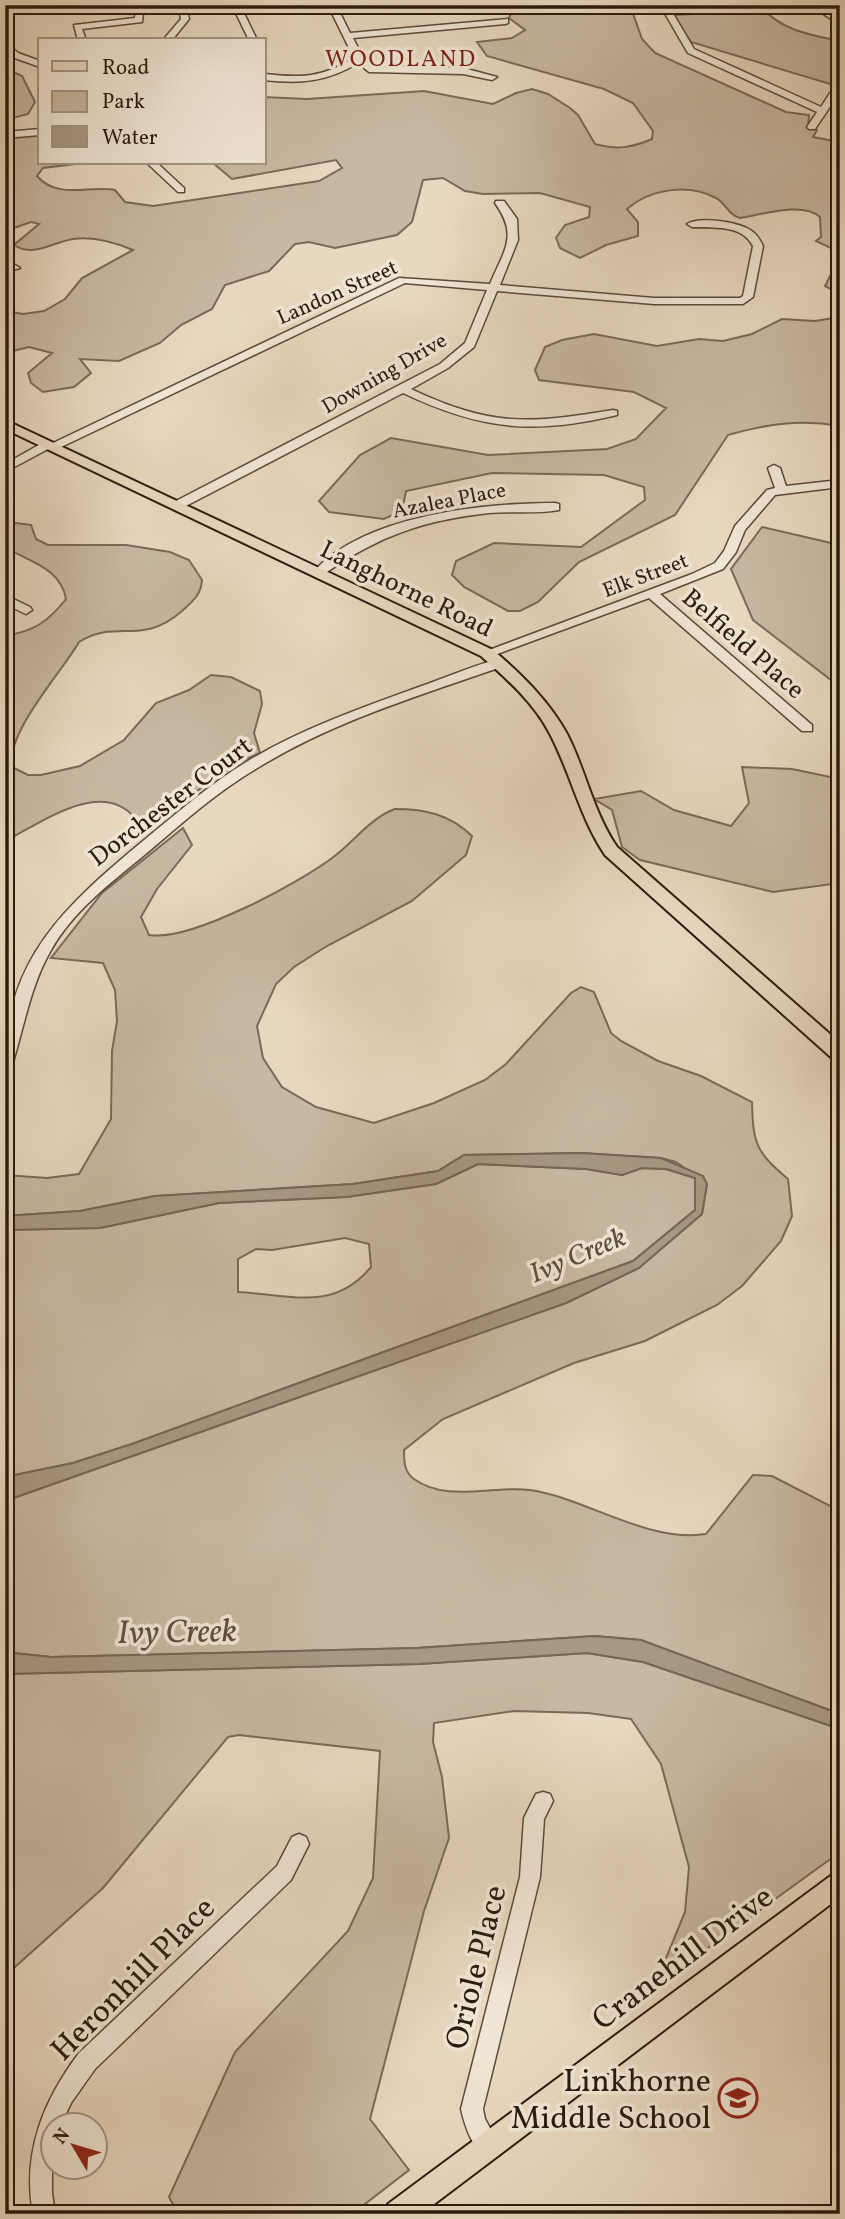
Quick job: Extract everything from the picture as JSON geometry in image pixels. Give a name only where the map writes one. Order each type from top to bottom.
[{"type":"main road","name":"Langhorne Road","points":[[5,424],[320,571],[493,658],[540,706],[554,726],[566,749],[590,818],[611,850],[840,1054]]},
{"type":"main road","name":"Cranehill Drive","points":[[398,2214],[840,1881]]},
{"type":"street","points":[[81,38],[77,27],[139,20],[140,5]]},
{"type":"street","points":[[169,38],[185,19],[182,5]]},
{"type":"street","points":[[236,5],[252,38]]},
{"type":"street","points":[[332,5],[359,59],[369,69],[463,71],[492,76]]},
{"type":"street","points":[[664,5],[691,51],[823,111]]},
{"type":"street","points":[[814,5],[840,22]]},
{"type":"street","points":[[348,36],[505,21]]},
{"type":"street","points":[[5,44],[15,55],[38,63]]},
{"type":"street","points":[[266,76],[305,81],[325,78],[359,59]]},
{"type":"street","points":[[812,127],[833,95],[840,96]]},
{"type":"street","points":[[5,135],[38,132]]},
{"type":"street","points":[[153,164],[181,190]]},
{"type":"street","name":"Downing Drive","points":[[178,505],[403,389],[444,366],[470,345],[513,240],[512,219],[500,203]]},
{"type":"street","name":"Landon Street","points":[[5,469],[400,281],[496,286],[654,301],[743,301],[748,296],[757,255],[756,240],[736,228],[692,224]]},
{"type":"street","points":[[403,389],[447,411],[485,422],[540,425],[613,413]]},
{"type":"street","points":[[774,467],[781,488],[837,481]]},
{"type":"street","name":"Elk Street","points":[[493,658],[719,566],[730,552],[739,529],[759,503],[771,492],[781,488]]},
{"type":"street","name":"Azalea Place","points":[[320,571],[378,535],[421,523],[516,506],[555,507]]},
{"type":"street","name":"Belfield Place","points":[[652,594],[807,727]]},
{"type":"street","points":[[5,599],[26,610]]},
{"type":"street","name":"Dorchester Court","points":[[5,1062],[40,954],[60,923],[87,896],[224,784],[272,753],[493,658]]},
{"type":"street","name":"Oriole Place","points":[[489,2146],[475,2123],[472,2109],[530,1877],[534,1818],[543,1801]]},
{"type":"street","name":"Heronhill Place","points":[[44,2214],[41,2161],[55,2108],[71,2080],[284,1872],[299,1844]]},
{"type":"green space","points":[[409,5],[630,5],[642,39],[655,53],[786,112],[809,115],[808,127],[817,130],[813,137],[840,142],[840,294],[825,286],[839,258],[831,248],[816,241],[821,237],[820,217],[813,212],[793,209],[740,218],[719,200],[705,193],[670,190],[647,197],[627,209],[638,222],[638,236],[606,245],[580,258],[560,248],[556,238],[565,225],[589,217],[590,207],[540,193],[483,194],[465,191],[443,178],[423,180],[412,222],[397,235],[335,248],[309,242],[295,244],[269,271],[225,285],[212,309],[181,325],[160,343],[119,361],[80,359],[91,373],[74,387],[43,392],[31,383],[28,373],[52,353],[29,347],[5,353],[5,311],[23,314],[44,311],[65,299],[82,278],[133,250],[88,238],[73,239],[36,250],[21,249],[14,245],[39,224],[31,222],[5,231],[5,137],[38,135],[38,164],[75,164],[43,168],[37,176],[54,188],[115,190],[125,202],[153,206],[319,181],[342,168],[336,160],[232,179],[214,164],[266,164],[266,97],[307,99],[424,91],[493,104],[532,89],[548,94],[570,108],[578,115],[595,144],[624,147],[652,139],[653,131],[633,103],[604,89],[487,56],[477,42],[512,38],[525,30],[509,18],[512,11]]},
{"type":"green space","points":[[719,5],[759,5],[784,25],[803,33],[835,40],[840,44],[840,87],[691,42],[673,15],[715,13]]},
{"type":"green space","points":[[5,68],[22,76],[35,102],[28,114],[5,120]]},
{"type":"green space","points":[[840,317],[840,426],[784,424],[728,435],[675,515],[579,562],[538,602],[520,611],[508,611],[464,587],[452,575],[456,561],[494,543],[581,547],[645,500],[644,487],[604,475],[492,473],[406,491],[402,511],[384,519],[329,512],[319,501],[360,455],[391,438],[488,455],[607,449],[636,439],[666,408],[634,392],[539,380],[535,370],[545,347],[562,340],[594,334],[657,346],[699,339],[723,341],[752,334],[782,319],[815,321]]},
{"type":"green space","points":[[15,523],[31,525],[36,539],[48,545],[126,545],[170,552],[189,560],[202,580],[196,597],[167,622],[154,628],[105,632],[79,642],[25,722],[12,755],[14,768],[28,775],[41,775],[80,766],[124,740],[156,703],[189,690],[211,675],[231,677],[260,691],[262,704],[254,733],[260,753],[213,780],[137,840],[133,837],[135,818],[121,807],[105,802],[70,808],[5,841],[5,636],[40,624],[66,599],[63,588],[51,573],[5,547],[5,527]]},
{"type":"green space","points":[[762,527],[840,545],[840,687],[753,620],[731,569]]},
{"type":"green space","points":[[742,767],[792,769],[840,779],[840,883],[773,892],[640,860],[622,847],[612,810],[594,799],[641,791],[674,810],[731,826],[749,803]]},
{"type":"green space","points":[[395,809],[436,814],[454,822],[472,836],[466,855],[412,901],[327,946],[294,967],[276,984],[257,1026],[263,1058],[282,1087],[316,1107],[374,1123],[434,1103],[485,1080],[506,1064],[571,993],[581,987],[594,992],[611,1033],[621,1041],[658,1061],[701,1076],[752,1102],[755,1138],[763,1154],[788,1179],[792,1216],[781,1241],[742,1286],[717,1305],[645,1341],[574,1363],[443,1419],[404,1450],[406,1470],[414,1479],[441,1490],[530,1490],[639,1526],[684,1535],[706,1534],[753,1475],[772,1476],[834,1508],[840,1507],[840,1714],[641,1640],[595,1636],[417,1648],[51,1657],[5,1652],[5,1501],[566,1303],[639,1268],[702,1214],[707,1184],[676,1162],[661,1158],[581,1153],[464,1155],[438,1171],[353,1184],[155,1196],[80,1211],[5,1216],[5,1175],[47,1178],[79,1174],[111,1119],[112,1051],[117,1021],[115,990],[103,963],[51,958],[102,893],[183,828],[192,845],[157,889],[141,917],[149,935],[167,935],[191,929],[245,908],[298,880],[336,855],[379,817]]},
{"type":"green space","points":[[478,1164],[586,1169],[622,1175],[642,1168],[666,1169],[695,1178],[695,1210],[633,1261],[132,1444],[73,1463],[5,1477],[5,1230],[100,1228],[219,1203],[346,1197],[436,1184]],"holes":[[[345,1238],[369,1244],[371,1267],[357,1281],[342,1290],[310,1298],[238,1292],[238,1259],[256,1249],[272,1250]]]},
{"type":"green space","points":[[587,1653],[643,1662],[840,1729],[840,1852],[654,1987],[685,1912],[689,1867],[661,1764],[631,1719],[588,1713],[514,1711],[434,1723],[433,1742],[442,1777],[449,1838],[424,1911],[370,2119],[409,2170],[352,2214],[178,2214],[169,2197],[235,2052],[348,1931],[373,1878],[380,1751],[239,1735],[228,1737],[103,1888],[5,1976],[5,1674],[419,1664]]},
{"type":"water","points":[[581,1153],[661,1158],[703,1176],[707,1184],[702,1214],[639,1268],[566,1303],[5,1501],[5,1477],[73,1463],[132,1444],[633,1261],[695,1210],[695,1178],[666,1169],[642,1168],[622,1175],[586,1169],[478,1164],[436,1184],[346,1197],[219,1203],[100,1228],[5,1230],[5,1216],[80,1211],[155,1196],[353,1184],[438,1171],[464,1155]]},
{"type":"water","points":[[595,1636],[641,1640],[840,1714],[840,1729],[643,1662],[587,1653],[419,1664],[5,1674],[5,1652],[51,1657],[417,1648]]},
{"type":"place","name":"Linkhorne Middle School","points":[[738,2098]]},
{"type":"district","name":"WOODLAND","points":[[401,58]]},
{"type":"water label","name":"Ivy Creek","points":[[577,1254]]},
{"type":"water label","name":"Ivy Creek","points":[[177,1630]]}]
